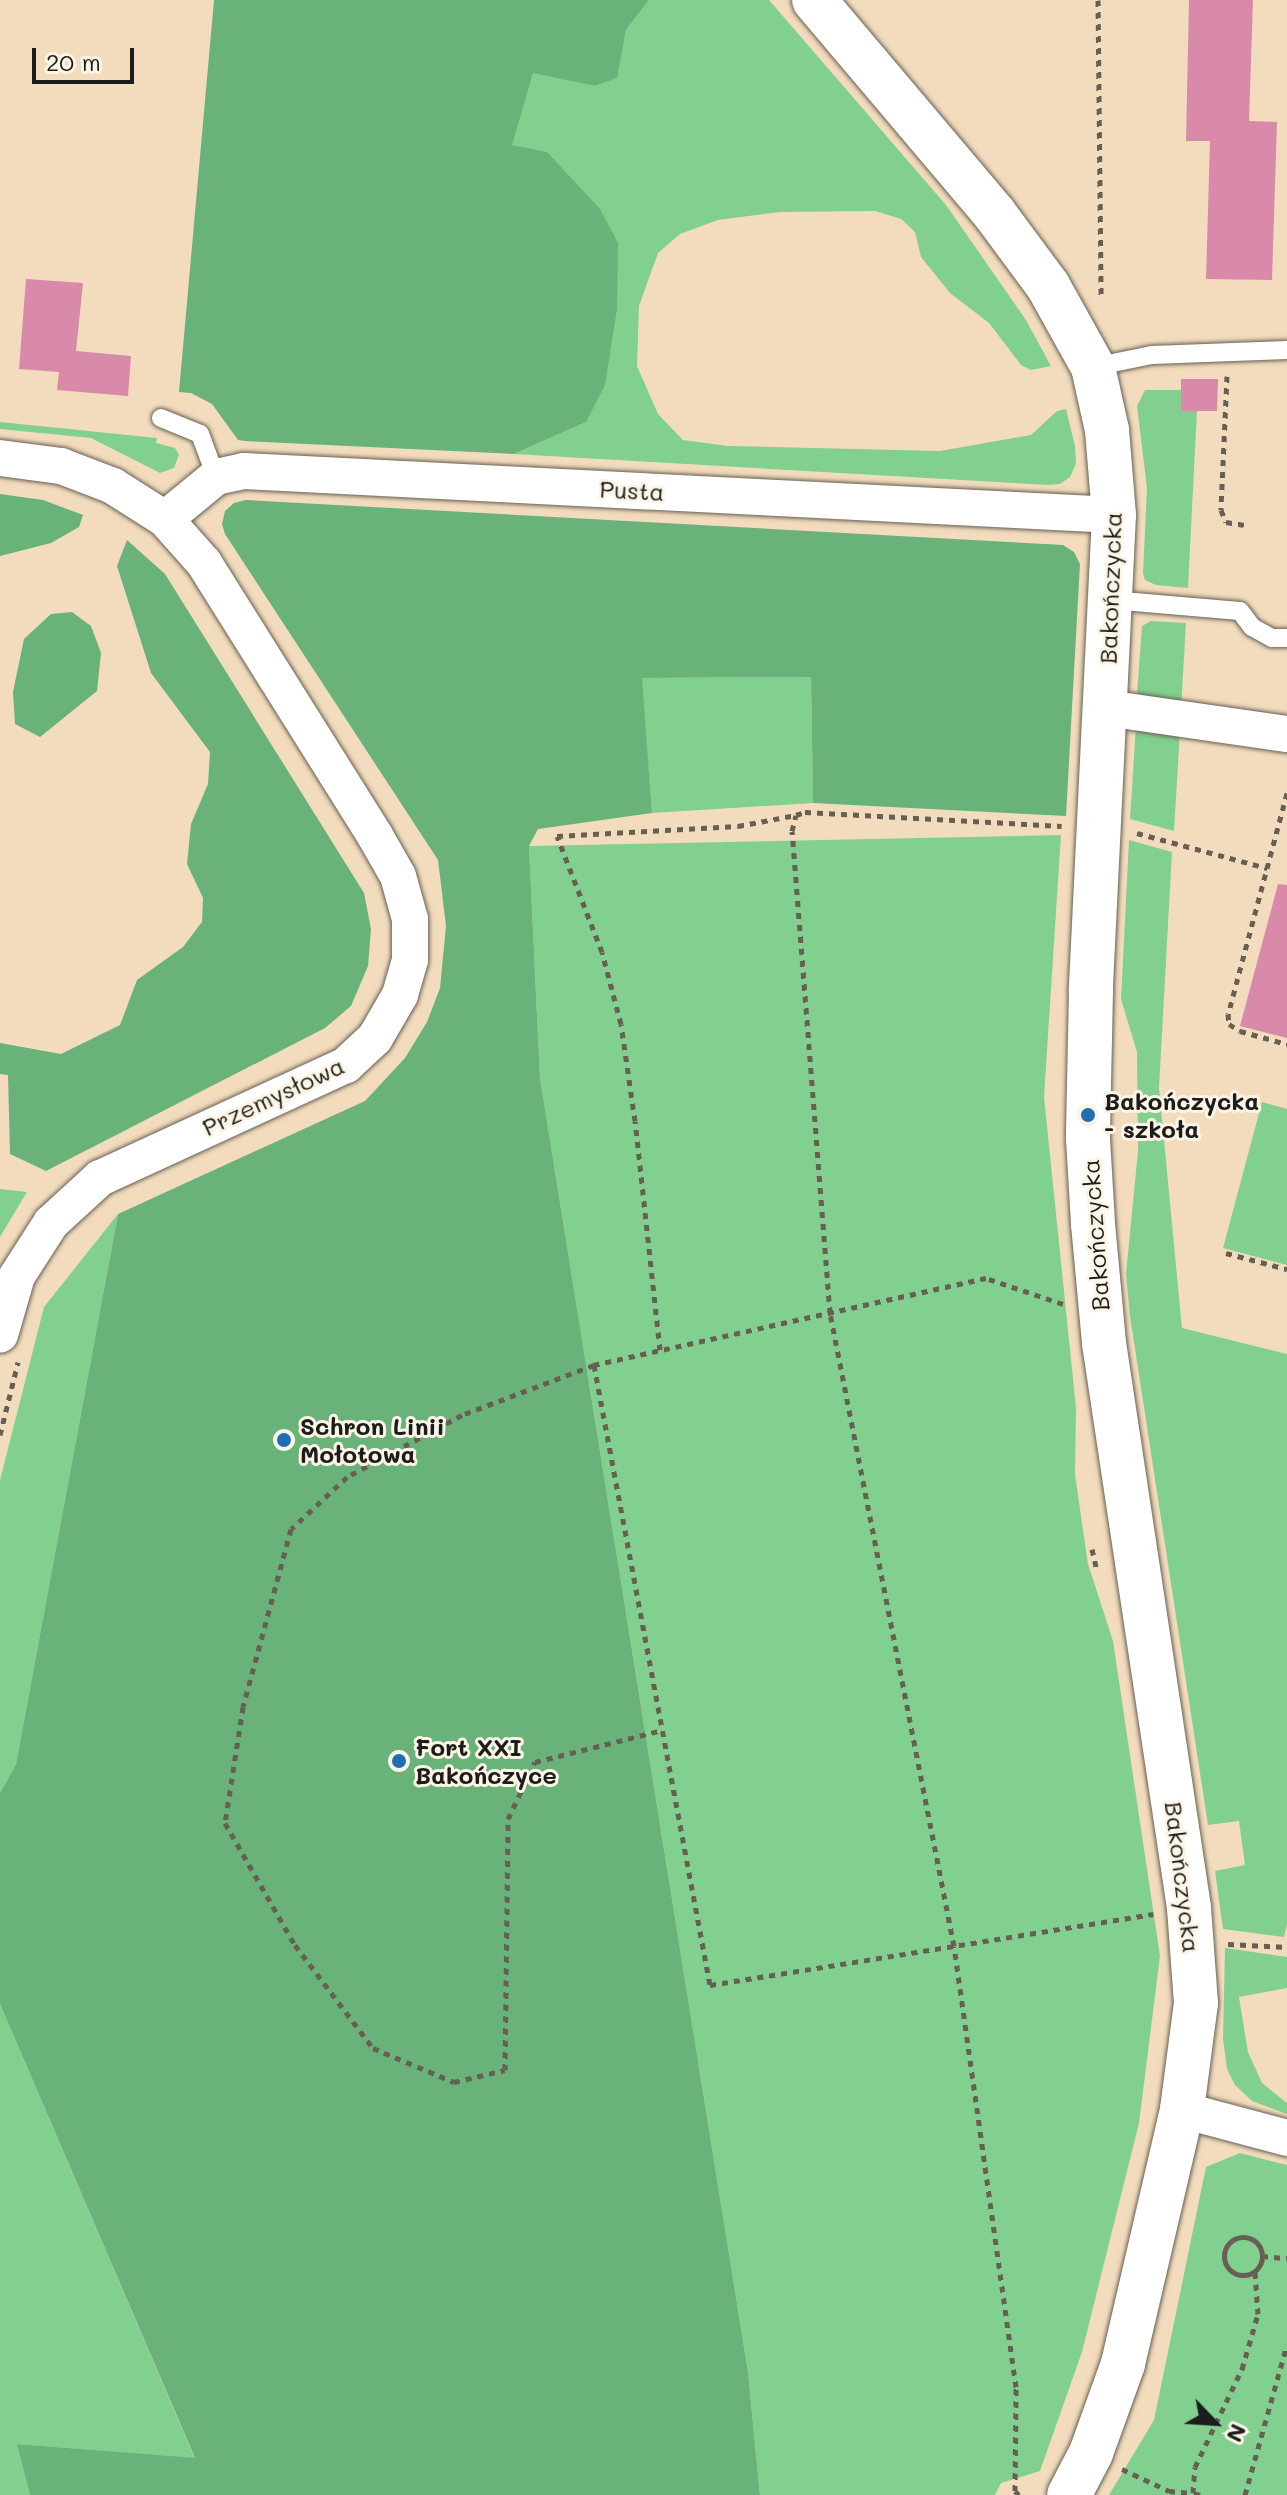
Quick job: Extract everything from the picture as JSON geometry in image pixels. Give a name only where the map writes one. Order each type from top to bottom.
[{"type":"street","name":"Bakończycka","points":[[814,0],[1003,225],[1108,363],[1107,430],[1114,515],[1091,990],[1088,1139],[1100,1308],[1189,1908],[1196,2003],[1182,2110],[1123,2364],[1091,2453],[1069,2495]]},
{"type":"street","name":"Przemysłowa","points":[[0,458],[61,466],[113,486],[165,519],[204,563],[398,876],[410,919],[410,960],[400,995],[375,1038],[346,1065],[100,1178],[51,1223],[17,1276],[10,1346]]},
{"type":"street","name":"Pusta","points":[[216,477],[244,471],[280,471],[1114,515]]},
{"type":"street","points":[[165,519],[216,477]]},
{"type":"street","points":[[1106,708],[1287,734]]},
{"type":"street","points":[[1182,2110],[1287,2138]]},
{"type":"lane","points":[[1108,363],[1287,350]]},
{"type":"lane","points":[[161,418],[200,434],[216,477]]},
{"type":"lane","points":[[1111,600],[1240,611],[1252,627],[1272,638],[1287,638]]},
{"type":"path","points":[[1098,0],[1101,301],[1108,363]]},
{"type":"path","points":[[1228,352],[1221,510],[1226,522],[1245,525]]},
{"type":"path","points":[[1287,793],[1228,1014],[1229,1024],[1240,1031],[1287,1044]]},
{"type":"path","points":[[660,1350],[621,1024],[602,952],[557,836],[723,828],[805,812],[1099,828]]},
{"type":"path","points":[[796,815],[792,831],[830,1313],[954,1946],[1016,2387],[1013,2434],[1015,2491],[1019,2495]]},
{"type":"path","points":[[1226,1253],[1287,1269]]},
{"type":"path","points":[[662,1730],[535,1762],[508,1819],[505,2070],[454,2082],[373,2048],[295,1945],[225,1823],[243,1707],[291,1529],[347,1477],[462,1415],[594,1365],[660,1350],[986,1278],[1075,1308],[1100,1308]]},
{"type":"path","points":[[0,1435],[10,1346]]},
{"type":"path","points":[[594,1365],[710,1985],[1189,1908]]},
{"type":"path","points":[[1219,1943],[1287,1947]]},
{"type":"path","points":[[1193,2493],[1195,2467],[1242,2369],[1258,2314],[1255,2272],[1262,2256],[1258,2244],[1248,2238],[1236,2238],[1226,2247],[1224,2260],[1230,2271],[1242,2276],[1255,2272]]},
{"type":"path","points":[[1262,2256],[1287,2258]]},
{"type":"path","points":[[1245,2495],[1287,2345]]},
{"type":"path","points":[[1114,2464],[1153,2485],[1200,2495]]},
{"type":"green space","points":[[214,0],[649,0],[626,30],[617,78],[595,86],[533,73],[512,145],[547,152],[600,209],[618,243],[617,309],[605,385],[586,422],[514,454],[245,441],[238,440],[212,404],[191,393],[179,392]]},
{"type":"green space","points":[[649,0],[769,0],[946,205],[1026,320],[1051,366],[1031,370],[1021,365],[989,323],[950,293],[921,257],[915,232],[901,219],[875,211],[780,212],[718,220],[680,234],[658,253],[639,306],[637,366],[658,414],[683,440],[728,446],[940,451],[1031,435],[1057,411],[1066,409],[1075,446],[1076,464],[1070,477],[1060,484],[1048,485],[514,454],[586,422],[511,145],[533,72],[595,86],[616,78],[626,30]]},
{"type":"green space","points":[[1145,390],[1181,390],[1197,411],[1188,588],[1156,585],[1145,580],[1143,573],[1147,488],[1137,406]]},
{"type":"green space","points":[[0,422],[157,438],[156,443],[175,448],[179,455],[174,468],[160,473],[91,438],[0,429]]},
{"type":"green space","points":[[0,494],[43,500],[83,515],[79,527],[51,543],[0,556]]},
{"type":"green space","points":[[246,500],[1063,545],[1074,552],[1080,564],[1066,816],[813,803],[811,677],[642,678],[652,813],[538,829],[529,846],[540,1078],[748,2372],[760,2495],[30,2495],[17,2444],[195,2458],[0,2004],[0,1793],[16,1764],[118,1214],[365,1101],[405,1058],[427,1022],[440,988],[446,926],[438,860],[225,534],[222,524],[225,511],[234,503]]},
{"type":"green space","points":[[127,540],[165,574],[364,893],[371,929],[368,966],[351,1006],[325,1028],[46,1171],[10,1154],[8,1075],[0,1074],[0,1043],[61,1054],[120,1025],[137,980],[183,947],[202,922],[203,898],[187,864],[191,824],[208,784],[210,752],[151,673],[117,566]]},
{"type":"green space","points":[[72,612],[91,626],[101,653],[97,691],[40,737],[15,724],[13,692],[24,639],[51,614]]},
{"type":"green space","points":[[1151,621],[1186,623],[1181,708],[1137,694],[1142,626]]},
{"type":"green space","points":[[811,677],[813,803],[652,813],[641,678]]},
{"type":"green space","points":[[1136,726],[1180,731],[1174,831],[1130,819]]},
{"type":"green space","points":[[1061,835],[1044,1097],[1076,1408],[1075,1475],[1088,1564],[1113,1641],[1160,1956],[1139,2123],[1082,2352],[1040,2471],[1001,2483],[995,2495],[760,2495],[748,2372],[540,1078],[529,846]]},
{"type":"green space","points":[[1129,840],[1172,852],[1159,1088],[1182,1328],[1287,1354],[1287,1924],[1284,1937],[1223,1929],[1215,1871],[1245,1865],[1239,1821],[1208,1825],[1130,1316],[1126,1274],[1138,1151],[1137,1052],[1121,999]]},
{"type":"green space","points":[[1262,1102],[1287,1109],[1287,1265],[1223,1248]]},
{"type":"green space","points":[[0,1189],[27,1192],[0,1237]]},
{"type":"green space","points":[[118,1214],[16,1764],[0,1793],[0,1480],[44,1307]]},
{"type":"green space","points":[[1225,1948],[1287,1957],[1287,1988],[1239,1997],[1248,2052],[1262,2083],[1287,2103],[1287,2114],[1252,2101],[1235,2085],[1227,2069],[1223,2039]]},
{"type":"green space","points":[[0,2004],[195,2459],[18,2444],[30,2495],[0,2495]]},
{"type":"green space","points":[[1240,2153],[1287,2165],[1287,2495],[1109,2495],[1154,2420],[1206,2167]]},
{"type":"building","points":[[1189,0],[1253,0],[1249,121],[1277,122],[1272,280],[1206,279],[1210,141],[1186,141]]},
{"type":"building","points":[[26,279],[83,283],[76,351],[131,356],[128,396],[57,390],[59,372],[19,369]]},
{"type":"building","points":[[1181,379],[1218,379],[1217,411],[1181,411]]},
{"type":"building","points":[[1278,884],[1287,885],[1287,1038],[1240,1026]]},
{"type":"place","name":"Bakończycka - szkoła","points":[[1088,1115]]},
{"type":"place","name":"Schron Linii Mołotowa","points":[[284,1440]]},
{"type":"place","name":"Fort XXI Bakończyce","points":[[399,1761]]}]
